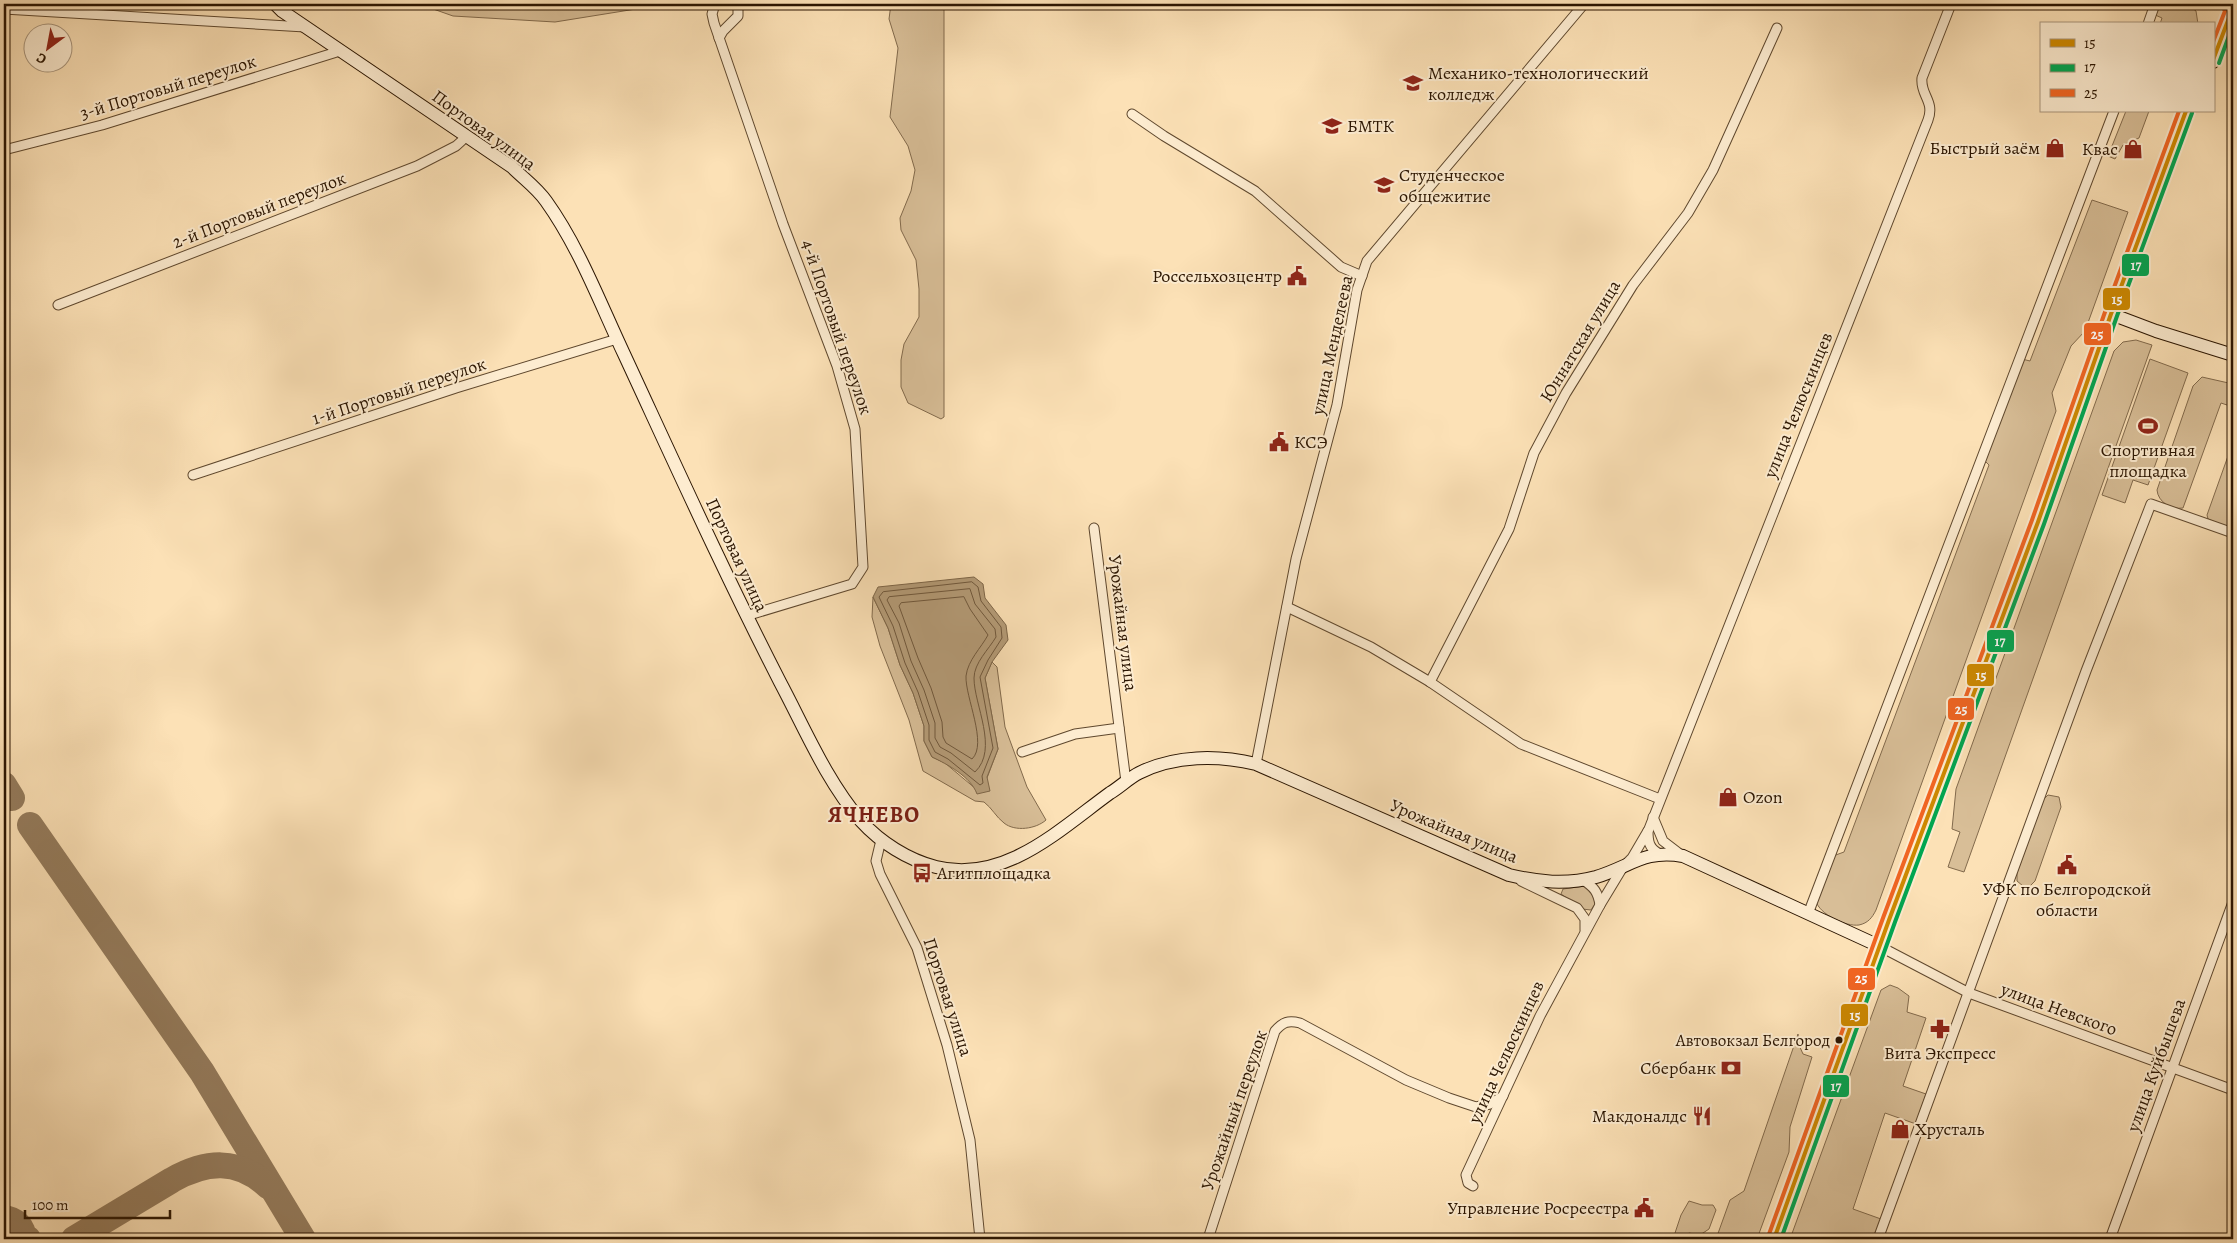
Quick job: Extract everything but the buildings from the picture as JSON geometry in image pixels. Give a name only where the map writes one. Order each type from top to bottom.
[{"type":"main road","points":[[2214,36],[2227,4],[2232,10],[2214,58]]},
{"type":"main road","points":[[1774,1239],[1880,946],[2038,522],[2111,314],[2186,112]]},
{"type":"main road","points":[[2111,314],[2122,310],[2195,112]]},
{"type":"street","name":"Портовая улица","points":[[275,4],[282,11],[512,167],[545,199],[577,255],[746,616],[825,768],[852,808],[881,840],[876,861],[880,874],[917,948],[949,1054],[970,1140],[980,1239]]},
{"type":"street","name":"4-й Портовый переулок","points":[[715,4],[712,14],[719,38],[783,224],[837,366],[855,429],[863,567],[852,584],[746,616]]},
{"type":"street","points":[[719,38],[723,31],[738,16],[738,8],[735,4]]},
{"type":"street","name":"улица Менделеева","points":[[1256,764],[1296,559],[1337,405],[1351,317],[1367,261],[1584,4]]},
{"type":"street","name":"улица Челюскинцев","points":[[1473,1186],[1468,1183],[1466,1175],[1540,1016],[1584,932],[1649,828],[1928,120],[1931,109],[1922,88],[1922,78],[1951,4]]},
{"type":"street","points":[[2149,22],[2155,4]]},
{"type":"street","points":[[4,9],[306,27]]},
{"type":"street","name":"Юннатская улица","points":[[1430,682],[1510,529],[1534,453],[1566,393],[1622,302],[1688,213],[1713,170],[1778,28]]},
{"type":"street","name":"3-й Портовый переулок","points":[[4,150],[102,125],[340,50]]},
{"type":"street","points":[[1808,914],[2114,112]]},
{"type":"street","points":[[1132,114],[1164,136],[1254,191],[1341,267],[1362,276]]},
{"type":"street","name":"2-й Портовый переулок","points":[[58,306],[417,166],[456,146],[468,136]]},
{"type":"street","points":[[2111,314],[2156,331],[2233,354]]},
{"type":"street","name":"1-й Портовый переулок","points":[[192,475],[456,388],[617,339]]},
{"type":"street","points":[[1878,1239],[2086,671],[2150,504],[2233,532]]},
{"type":"street","name":"Урожайная улица","points":[[1094,528],[1126,782]]},
{"type":"street","points":[[1287,607],[1371,647],[1430,682],[1521,744],[1660,799]]},
{"type":"street","points":[[1022,752],[1075,734],[1119,728]]},
{"type":"street","name":"Урожайная улица","points":[[881,840],[916,860],[955,870],[976,870],[1003,864],[1032,850],[1138,773],[1154,767],[1189,759],[1224,758],[1256,764],[1508,875],[1550,882],[1583,880],[1623,867],[1648,855],[1658,853],[1683,856],[1880,946]]},
{"type":"street","points":[[1653,817],[1663,841],[1683,856]]},
{"type":"street","points":[[1649,828],[1649,845],[1658,853]]},
{"type":"street","points":[[1508,875],[1577,908],[1585,919],[1584,932]]},
{"type":"street","points":[[1583,880],[1594,887],[1599,895],[1600,905]]},
{"type":"street","name":"улица Куйбышева","points":[[2110,1239],[2233,902]]},
{"type":"street","name":"улица Невского","points":[[1880,946],[1969,993],[2233,1090]]},
{"type":"street","name":"Урожайный переулок","points":[[1208,1239],[1275,1031],[1281,1024],[1290,1021],[1300,1023],[1406,1080],[1462,1103],[1476,1106],[1490,1104],[1503,1096]]},
{"type":"shaded area","points":[[419,4],[667,4],[555,22],[453,16]]},
{"type":"shaded area","points":[[891,4],[944,4],[944,417],[941,419],[908,403],[901,387],[901,360],[904,344],[919,317],[919,289],[916,260],[901,230],[900,218],[911,191],[915,170],[908,146],[890,117],[898,48],[889,19]]},
{"type":"shaded area","points":[[2159,4],[2187,4],[2196,11],[2198,22],[2161,22],[2162,18],[2153,14]]},
{"type":"shaded area","points":[[2126,112],[2149,112],[2139,138],[2123,145],[2115,159],[2108,156]]},
{"type":"shaded area","points":[[2092,200],[2128,212],[2085,331],[2071,346],[2052,393],[2056,411],[1876,910],[1869,920],[1859,925],[1840,922],[1822,911],[1816,901],[1833,856],[1844,852],[1989,465],[1983,459],[2022,359],[2030,361]]},
{"type":"shaded area","points":[[2136,340],[2152,345],[1964,872],[1948,867],[1960,832],[1952,829],[1956,789],[2114,351],[2123,342]]},
{"type":"shaded area","name":"Спортивная площадка","points":[[2150,359],[2188,373],[2148,485],[2133,480],[2125,503],[2102,495]]},
{"type":"shaded area","points":[[2202,377],[2233,384],[2233,407],[2221,403],[2183,508],[2174,508],[2160,498],[2157,490],[2193,386]]},
{"type":"shaded area","points":[[2233,442],[2233,529],[2208,519],[2207,515]]},
{"type":"shaded area","points":[[873,597],[888,628],[900,665],[913,693],[924,726],[924,741],[932,757],[945,763],[976,789],[987,778],[998,749],[985,678],[992,662],[997,667],[1005,727],[1027,787],[1046,820],[1037,826],[1014,828],[1001,821],[984,802],[975,801],[923,771],[909,720],[880,646],[872,617]]},
{"type":"shaded area","points":[[2048,795],[2059,797],[2061,807],[2035,881],[2030,886],[2023,886],[2017,881],[2017,873],[2043,800]]},
{"type":"shaded area","points":[[1585,886],[1591,890],[1596,902],[1591,910],[1582,909],[1561,894],[1563,889]]},
{"type":"shaded area","points":[[1890,985],[1909,996],[1907,1012],[1926,1018],[1903,1086],[1926,1094],[1916,1124],[1885,1113],[1853,1209],[1881,1219],[1874,1239],[1790,1239],[1881,990]]},
{"type":"shaded area","points":[[1798,1034],[1799,1045],[1803,1054],[1812,1057],[1790,1127],[1789,1152],[1757,1239],[1716,1239],[1730,1200],[1744,1191]]},
{"type":"shaded area","points":[[1689,1201],[1702,1205],[1713,1205],[1716,1210],[1709,1229],[1700,1235],[1689,1233],[1683,1238],[1674,1236],[1681,1215]]},
{"type":"water","points":[[974,577],[983,584],[985,598],[1006,625],[1008,640],[992,662],[985,678],[998,749],[987,777],[990,791],[977,794],[970,782],[964,777],[951,767],[932,757],[924,741],[924,726],[913,693],[900,665],[888,628],[873,597],[878,587]]},
{"type":"taxiway","points":[[4,785],[12,798]]},
{"type":"taxiway","points":[[30,825],[202,1072],[303,1239]]},
{"type":"taxiway","points":[[74,1239],[172,1180],[197,1169],[221,1165],[233,1167],[245,1171],[268,1186]]},
{"type":"taxiway","points":[[4,1227],[28,1239]]},
{"type":"transit line","name":"15","points":[[2214,57],[2232,10],[2228,4]]},
{"type":"transit line","name":"25","points":[[2214,39],[2225,11],[2223,7]]},
{"type":"transit line","name":"17","points":[[2219,63],[2233,25]]},
{"type":"transit line","name":"25","points":[[1768,1237],[1883,918],[2032,520],[2105,312],[2179,112]]},
{"type":"transit line","name":"15","points":[[1774,1239],[1889,920],[2038,522],[2111,314],[2186,112]]},
{"type":"transit line","name":"17","points":[[1781,1239],[1895,922],[2044,524],[2117,316],[2192,113]]},
{"type":"place","name":"Механико-технологический колледж","points":[[1413,83]]},
{"type":"place","name":"БМТК","points":[[1332,126]]},
{"type":"place","name":"Быстрый заём","points":[[2055,148]]},
{"type":"place","name":"Квас","points":[[2133,149]]},
{"type":"place","name":"Студенческое общежитие","points":[[1384,185]]},
{"type":"place","name":"Россельхозцентр","points":[[1297,276]]},
{"type":"place","name":"Спортивная площадка","points":[[2148,426]]},
{"type":"place","name":"КСЭ","points":[[1279,442]]},
{"type":"place","name":"Ozon","points":[[1728,797]]},
{"type":"place","name":"УФК по Белгородской области","points":[[2067,865]]},
{"type":"place","name":"Агитплощадка","points":[[922,873]]},
{"type":"place","name":"Вита Экспресс","points":[[1940,1029]]},
{"type":"place","name":"Автовокзал Белгород","points":[[1839,1040]]},
{"type":"place","name":"Сбербанк","points":[[1731,1068]]},
{"type":"place","name":"Макдоналдс","points":[[1702,1116]]},
{"type":"place","name":"Хрусталь","points":[[1900,1129]]},
{"type":"place","name":"Управление Росреестра","points":[[1644,1208]]},
{"type":"district","name":"ЯЧНЕВО","points":[[874,815]]}]
